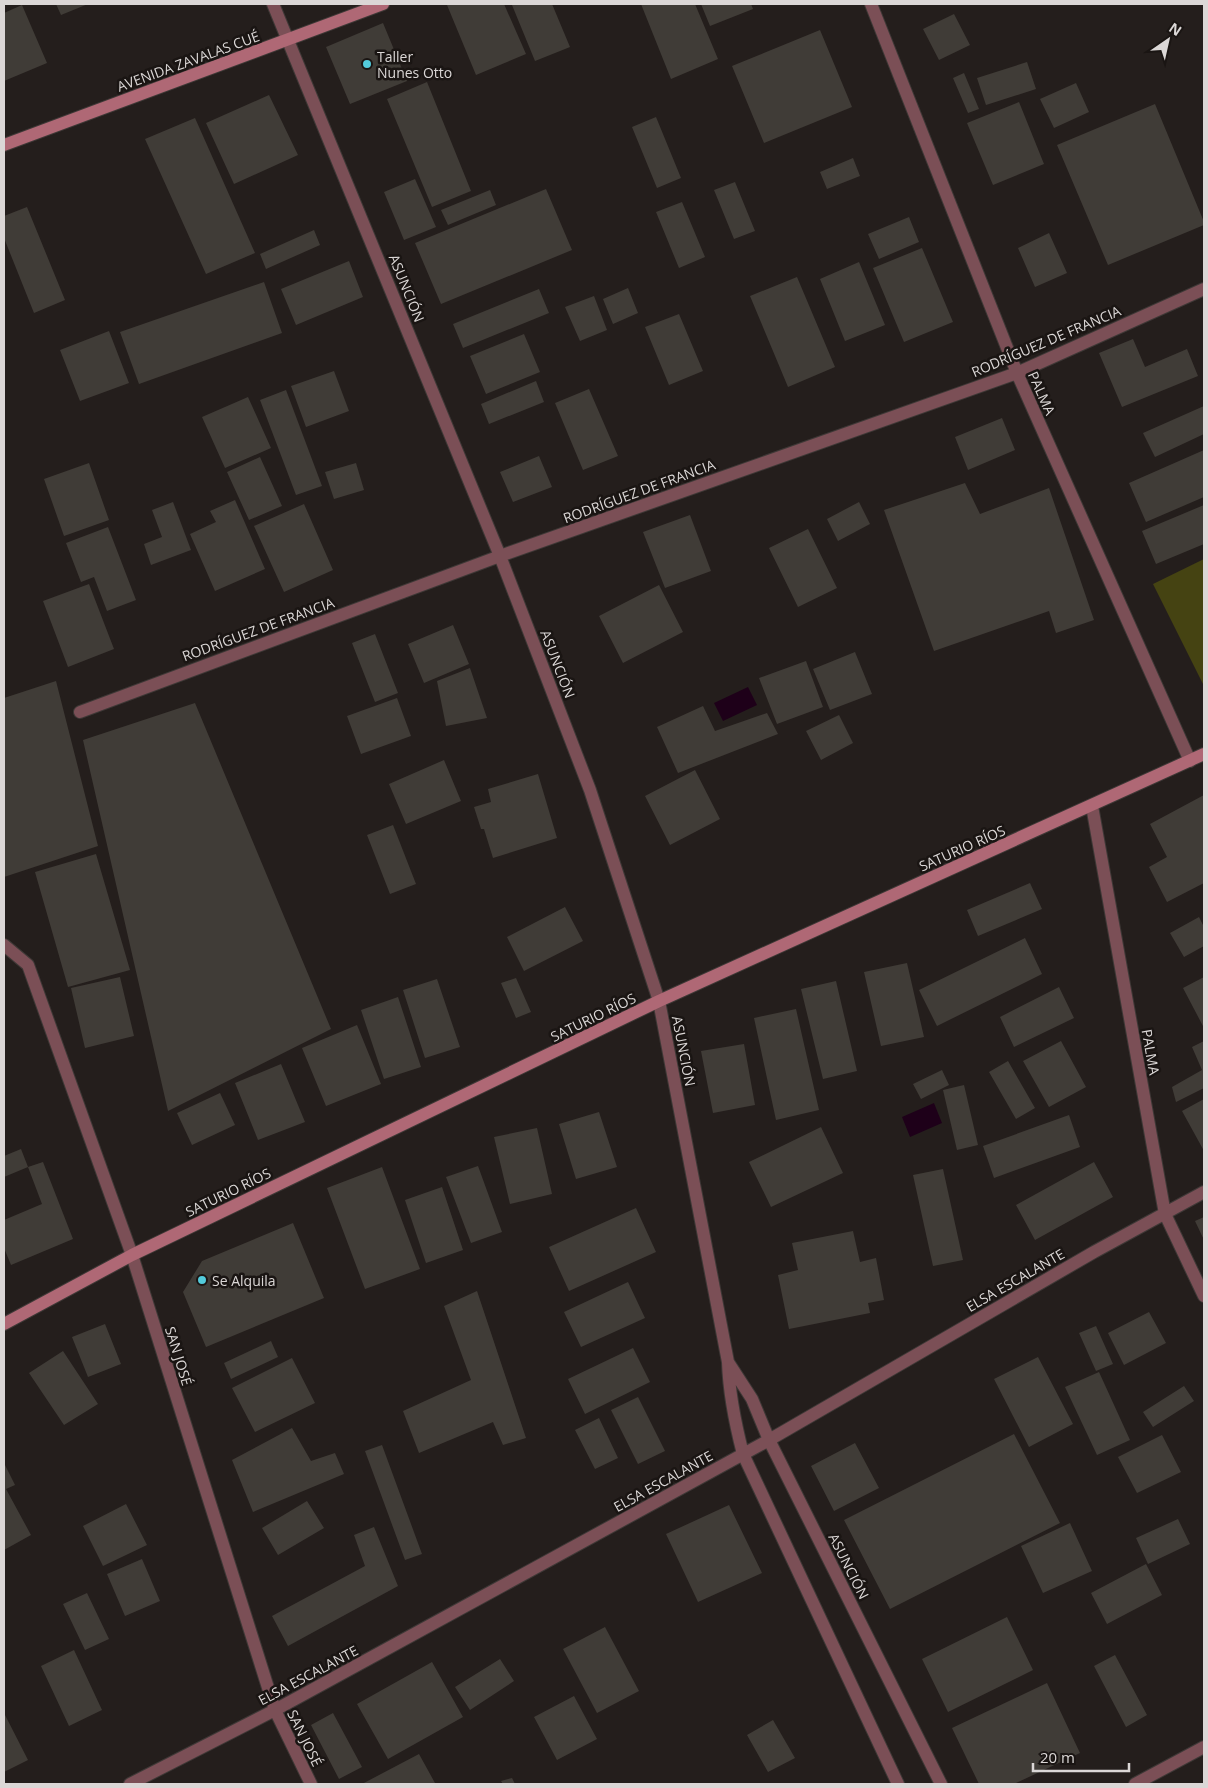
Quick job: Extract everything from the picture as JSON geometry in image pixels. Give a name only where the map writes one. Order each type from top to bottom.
[{"type":"street","name":"ASUNCIÓN","points":[[274,4],[500,556],[590,790],[659,1001],[728,1362],[728,1387],[732,1410],[743,1454],[898,1784]]},
{"type":"street","name":"AVENIDA ZAVALAS CUÉ","points":[[4,145],[383,4]]},
{"type":"street","name":"PALMA","points":[[871,4],[1016,373],[1190,761]]},
{"type":"street","name":"RODRÍGUEZ DE FRANCIA","points":[[80,712],[500,556],[1016,373],[1204,288]]},
{"type":"street","name":"SATURIO RÍOS","points":[[4,1324],[132,1255],[659,1001],[1204,754]]},
{"type":"street","name":"PALMA","points":[[1092,806],[1164,1214],[1204,1296]]},
{"type":"street","name":"SAN JOSÉ","points":[[4,945],[28,965],[132,1255],[275,1710],[311,1784]]},
{"type":"street","name":"ELSA ESCALANTE","points":[[130,1784],[275,1710],[769,1440],[1094,1252],[1204,1192]]},
{"type":"street","name":"ASUNCIÓN","points":[[728,1362],[752,1399],[769,1440],[941,1784]]},
{"type":"street","points":[[1135,1784],[1204,1747]]},
{"type":"shaded area","points":[[1204,559],[1204,686],[1153,584]]},
{"type":"shaded area","points":[[748,687],[757,705],[723,721],[714,703]]},
{"type":"shaded area","points":[[934,1103],[942,1123],[910,1137],[902,1117]]},
{"type":"building","points":[[56,4],[88,4],[61,15]]},
{"type":"building","points":[[504,4],[526,54],[476,75],[447,5]]},
{"type":"building","points":[[552,4],[570,47],[535,61],[512,5]]},
{"type":"building","points":[[641,4],[695,4],[718,59],[671,79]]},
{"type":"building","points":[[701,4],[751,4],[753,9],[710,26]]},
{"type":"building","points":[[22,5],[47,63],[4,81],[4,13]]},
{"type":"building","points":[[954,14],[970,45],[939,60],[923,29]]},
{"type":"building","name":"Taller Nunes Otto","points":[[383,23],[407,81],[350,104],[326,47]]},
{"type":"building","points":[[820,30],[852,107],[764,143],[732,66]]},
{"type":"building","points":[[1027,62],[1036,89],[986,105],[977,78]]},
{"type":"building","points":[[964,73],[979,109],[968,113],[953,78]]},
{"type":"building","points":[[427,82],[471,191],[432,207],[387,99]]},
{"type":"building","points":[[1076,83],[1089,112],[1054,128],[1040,99]]},
{"type":"building","points":[[269,95],[298,155],[234,184],[206,123]]},
{"type":"building","points":[[1019,102],[1044,164],[993,185],[967,123]]},
{"type":"building","points":[[1155,104],[1204,225],[1108,265],[1057,145]]},
{"type":"building","points":[[656,117],[681,178],[657,188],[632,127]]},
{"type":"building","points":[[195,118],[255,253],[206,274],[145,139]]},
{"type":"building","points":[[853,158],[860,176],[827,189],[820,172]]},
{"type":"building","points":[[415,179],[436,227],[404,240],[384,192]]},
{"type":"building","points":[[735,182],[755,231],[734,239],[714,190]]},
{"type":"building","points":[[546,189],[572,250],[441,304],[415,243]]},
{"type":"building","points":[[490,190],[496,205],[448,225],[441,210]]},
{"type":"building","points":[[682,202],[705,257],[679,268],[656,212]]},
{"type":"building","points":[[27,207],[65,300],[34,313],[4,238],[4,216]]},
{"type":"building","points":[[909,217],[919,242],[879,259],[868,234]]},
{"type":"building","points":[[314,230],[320,245],[266,269],[260,254]]},
{"type":"building","points":[[1049,233],[1067,273],[1035,287],[1018,248]]},
{"type":"building","points":[[922,248],[953,322],[904,342],[873,268]]},
{"type":"building","points":[[349,261],[363,297],[296,325],[281,289]]},
{"type":"building","points":[[859,262],[885,325],[845,341],[820,279]]},
{"type":"building","points":[[797,277],[835,367],[788,387],[750,296]]},
{"type":"building","points":[[264,282],[282,333],[139,384],[120,332]]},
{"type":"building","points":[[628,288],[638,313],[613,324],[603,299]]},
{"type":"building","points":[[539,289],[549,313],[463,348],[453,324]]},
{"type":"building","points":[[594,296],[607,330],[580,341],[565,307]]},
{"type":"building","points":[[679,314],[703,371],[669,385],[645,327]]},
{"type":"building","points":[[109,331],[129,383],[80,401],[60,350]]},
{"type":"building","points":[[524,334],[540,372],[486,394],[470,356]]},
{"type":"building","points":[[1133,339],[1145,367],[1187,349],[1198,376],[1122,407],[1099,353]]},
{"type":"building","points":[[334,371],[349,411],[306,427],[291,386]]},
{"type":"building","points":[[536,381],[544,402],[489,424],[481,404]]},
{"type":"building","points":[[589,389],[618,456],[583,470],[555,403]]},
{"type":"building","points":[[286,390],[322,486],[296,495],[260,400]]},
{"type":"building","points":[[248,397],[271,448],[225,468],[202,417]]},
{"type":"building","points":[[1204,406],[1204,434],[1155,457],[1143,433]]},
{"type":"building","points":[[1002,418],[1015,450],[968,470],[955,437]]},
{"type":"building","points":[[1204,450],[1204,497],[1146,522],[1129,483]]},
{"type":"building","points":[[539,456],[552,487],[513,502],[500,472]]},
{"type":"building","points":[[260,457],[282,506],[249,520],[227,472]]},
{"type":"building","points":[[89,463],[109,520],[64,536],[44,479]]},
{"type":"building","points":[[356,463],[364,490],[334,499],[325,472]]},
{"type":"building","points":[[965,483],[980,514],[1049,488],[1094,620],[1056,633],[1049,611],[934,651],[884,510]]},
{"type":"building","points":[[235,500],[265,569],[215,591],[190,534],[216,522],[210,511]]},
{"type":"building","points":[[173,502],[191,550],[151,565],[144,544],[162,537],[152,510]]},
{"type":"building","points":[[859,502],[870,524],[838,541],[827,519]]},
{"type":"building","points":[[304,504],[333,570],[284,592],[254,526]]},
{"type":"building","points":[[1204,505],[1204,544],[1156,564],[1142,531]]},
{"type":"building","points":[[690,515],[711,571],[665,588],[643,532]]},
{"type":"building","points":[[108,527],[136,600],[107,611],[94,577],[81,582],[66,543]]},
{"type":"building","points":[[808,529],[837,588],[798,607],[769,548]]},
{"type":"building","points":[[89,584],[114,649],[68,667],[43,601]]},
{"type":"building","points":[[659,585],[683,632],[623,663],[599,616]]},
{"type":"building","points":[[453,625],[469,664],[424,683],[408,644]]},
{"type":"building","points":[[375,634],[398,693],[375,702],[352,643]]},
{"type":"building","points":[[855,652],[872,694],[830,710],[813,669]]},
{"type":"building","points":[[806,661],[823,707],[777,724],[759,678]]},
{"type":"building","points":[[470,668],[487,718],[446,726],[437,681]]},
{"type":"building","points":[[56,681],[98,846],[4,877],[4,698]]},
{"type":"building","points":[[397,698],[411,736],[361,754],[347,716]]},
{"type":"building","points":[[195,703],[331,1029],[168,1111],[83,740]]},
{"type":"building","points":[[703,706],[715,731],[767,713],[778,734],[678,773],[657,727]]},
{"type":"building","points":[[839,715],[853,743],[821,760],[806,731]]},
{"type":"building","points":[[444,760],[461,801],[406,824],[389,784]]},
{"type":"building","points":[[695,770],[720,819],[670,845],[645,796]]},
{"type":"building","points":[[538,774],[557,838],[493,858],[484,829],[481,829],[474,807],[491,802],[488,789]]},
{"type":"building","points":[[1204,795],[1204,883],[1167,902],[1149,867],[1167,857],[1150,824]]},
{"type":"building","points":[[393,825],[416,884],[390,894],[367,835]]},
{"type":"building","points":[[96,854],[130,970],[68,987],[35,872]]},
{"type":"building","points":[[1030,883],[1042,909],[978,936],[967,910]]},
{"type":"building","points":[[565,907],[583,941],[524,971],[507,937]]},
{"type":"building","points":[[1199,917],[1204,927],[1204,946],[1184,957],[1170,933]]},
{"type":"building","points":[[1025,938],[1042,974],[937,1026],[919,990]]},
{"type":"building","points":[[907,963],[924,1037],[881,1046],[864,972]]},
{"type":"building","points":[[120,977],[134,1036],[85,1048],[71,988]]},
{"type":"building","points":[[1204,977],[1204,1028],[1183,988]]},
{"type":"building","points":[[516,978],[531,1012],[516,1018],[501,983]]},
{"type":"building","points":[[437,979],[460,1047],[425,1058],[403,990]]},
{"type":"building","points":[[836,981],[857,1071],[823,1079],[801,989]]},
{"type":"building","points":[[1059,987],[1074,1018],[1014,1047],[1000,1017]]},
{"type":"building","points":[[398,997],[421,1067],[384,1079],[361,1010]]},
{"type":"building","points":[[796,1009],[819,1110],[776,1120],[754,1018]]},
{"type":"building","points":[[357,1025],[381,1084],[326,1106],[302,1048]]},
{"type":"building","points":[[1061,1041],[1086,1087],[1049,1107],[1023,1061]]},
{"type":"building","points":[[1204,1041],[1204,1088],[1176,1102],[1172,1087],[1202,1070],[1192,1047]]},
{"type":"building","points":[[744,1044],[755,1105],[713,1113],[701,1051]]},
{"type":"building","points":[[1008,1061],[1035,1108],[1016,1119],[989,1072]]},
{"type":"building","points":[[281,1064],[305,1122],[258,1140],[235,1083]]},
{"type":"building","points":[[942,1070],[949,1085],[921,1099],[913,1084]]},
{"type":"building","points":[[964,1085],[978,1145],[957,1150],[943,1090]]},
{"type":"building","points":[[220,1093],[235,1125],[192,1145],[177,1113]]},
{"type":"building","points":[[1204,1099],[1204,1151],[1182,1111]]},
{"type":"building","points":[[599,1112],[617,1167],[576,1179],[559,1124]]},
{"type":"building","points":[[1069,1115],[1080,1147],[994,1178],[983,1146]]},
{"type":"building","points":[[821,1127],[843,1173],[771,1207],[749,1162]]},
{"type":"building","points":[[537,1128],[552,1194],[510,1204],[494,1137]]},
{"type":"building","points":[[21,1149],[28,1167],[4,1177],[4,1156]]},
{"type":"building","points":[[43,1162],[73,1239],[11,1265],[4,1248],[4,1220],[42,1204],[28,1167]]},
{"type":"building","points":[[1094,1162],[1113,1197],[1035,1240],[1016,1205]]},
{"type":"building","points":[[478,1166],[502,1232],[471,1243],[446,1177]]},
{"type":"building","points":[[382,1167],[420,1269],[365,1289],[327,1188]]},
{"type":"building","points":[[943,1169],[963,1260],[933,1266],[913,1175]]},
{"type":"building","points":[[442,1187],[463,1250],[426,1263],[405,1200]]},
{"type":"building","points":[[636,1208],[656,1252],[569,1291],[549,1247]]},
{"type":"building","points":[[1204,1217],[1204,1240],[1195,1221]]},
{"type":"building","points":[[293,1223],[324,1298],[206,1347],[183,1292],[202,1261]]},
{"type":"building","points":[[853,1231],[860,1262],[876,1258],[884,1300],[868,1303],[870,1313],[789,1329],[778,1275],[798,1270],[792,1243]]},
{"type":"building","points":[[628,1282],[645,1318],[581,1347],[564,1312]]},
{"type":"building","points":[[477,1291],[526,1438],[503,1445],[493,1422],[419,1453],[403,1411],[471,1380],[444,1306]]},
{"type":"building","points":[[1149,1312],[1166,1343],[1124,1365],[1108,1333]]},
{"type":"building","points":[[105,1324],[121,1364],[88,1377],[72,1337]]},
{"type":"building","points":[[1096,1326],[1113,1364],[1096,1371],[1079,1333]]},
{"type":"building","points":[[271,1341],[278,1357],[231,1379],[224,1363]]},
{"type":"building","points":[[633,1348],[650,1382],[585,1414],[568,1379]]},
{"type":"building","points":[[63,1351],[98,1404],[64,1425],[29,1373]]},
{"type":"building","points":[[1038,1357],[1073,1424],[1029,1447],[994,1379]]},
{"type":"building","points":[[292,1358],[315,1403],[255,1432],[232,1388]]},
{"type":"building","points":[[1099,1372],[1130,1440],[1097,1455],[1065,1387]]},
{"type":"building","points":[[1184,1386],[1194,1401],[1153,1427],[1143,1412]]},
{"type":"building","points":[[638,1397],[665,1451],[638,1464],[611,1410]]},
{"type":"building","points":[[599,1418],[618,1458],[595,1469],[575,1430]]},
{"type":"building","points":[[292,1428],[311,1461],[335,1453],[344,1474],[253,1512],[232,1460]]},
{"type":"building","points":[[1014,1434],[1060,1523],[890,1609],[844,1520]]},
{"type":"building","points":[[1162,1435],[1181,1472],[1137,1493],[1118,1457]]},
{"type":"building","points":[[855,1443],[879,1488],[834,1511],[811,1466]]},
{"type":"building","points":[[382,1445],[422,1554],[405,1560],[365,1451]]},
{"type":"building","points":[[4,1463],[15,1485],[6,1489],[31,1535],[4,1550]]},
{"type":"building","points":[[307,1501],[324,1528],[278,1555],[262,1528]]},
{"type":"building","points":[[126,1504],[147,1545],[103,1566],[83,1526]]},
{"type":"building","points":[[729,1505],[762,1573],[698,1602],[666,1534]]},
{"type":"building","points":[[1178,1519],[1190,1544],[1148,1564],[1136,1538]]},
{"type":"building","points":[[1070,1523],[1092,1571],[1043,1593],[1021,1546]]},
{"type":"building","points":[[374,1527],[398,1586],[288,1646],[272,1616],[365,1566],[354,1535]]},
{"type":"building","points":[[142,1559],[160,1601],[125,1616],[107,1574]]},
{"type":"building","points":[[1146,1564],[1162,1595],[1107,1624],[1091,1593]]},
{"type":"building","points":[[87,1593],[109,1639],[85,1650],[63,1604]]},
{"type":"building","points":[[1007,1617],[1033,1670],[948,1712],[922,1659]]},
{"type":"building","points":[[605,1627],[639,1691],[597,1713],[563,1649]]},
{"type":"building","points":[[74,1650],[102,1710],[69,1726],[41,1666]]},
{"type":"building","points":[[1115,1655],[1147,1715],[1126,1727],[1094,1666]]},
{"type":"building","points":[[500,1659],[514,1681],[470,1710],[455,1687]]},
{"type":"building","points":[[432,1662],[463,1717],[388,1759],[357,1704]]},
{"type":"building","points":[[1047,1683],[1080,1753],[1014,1784],[979,1784],[952,1728]]},
{"type":"building","points":[[574,1696],[597,1739],[557,1760],[534,1717]]},
{"type":"building","points":[[4,1713],[28,1760],[4,1772]]},
{"type":"building","points":[[333,1713],[362,1767],[339,1779],[311,1725]]},
{"type":"building","points":[[773,1720],[795,1758],[768,1772],[747,1735]]},
{"type":"building","points":[[419,1754],[435,1783],[362,1784]]},
{"type":"building","points":[[512,1778],[515,1784],[503,1784],[501,1781]]},
{"type":"place","name":"Taller Nunes Otto","points":[[367,64]]},
{"type":"place","name":"Se Alquila","points":[[202,1280]]}]
